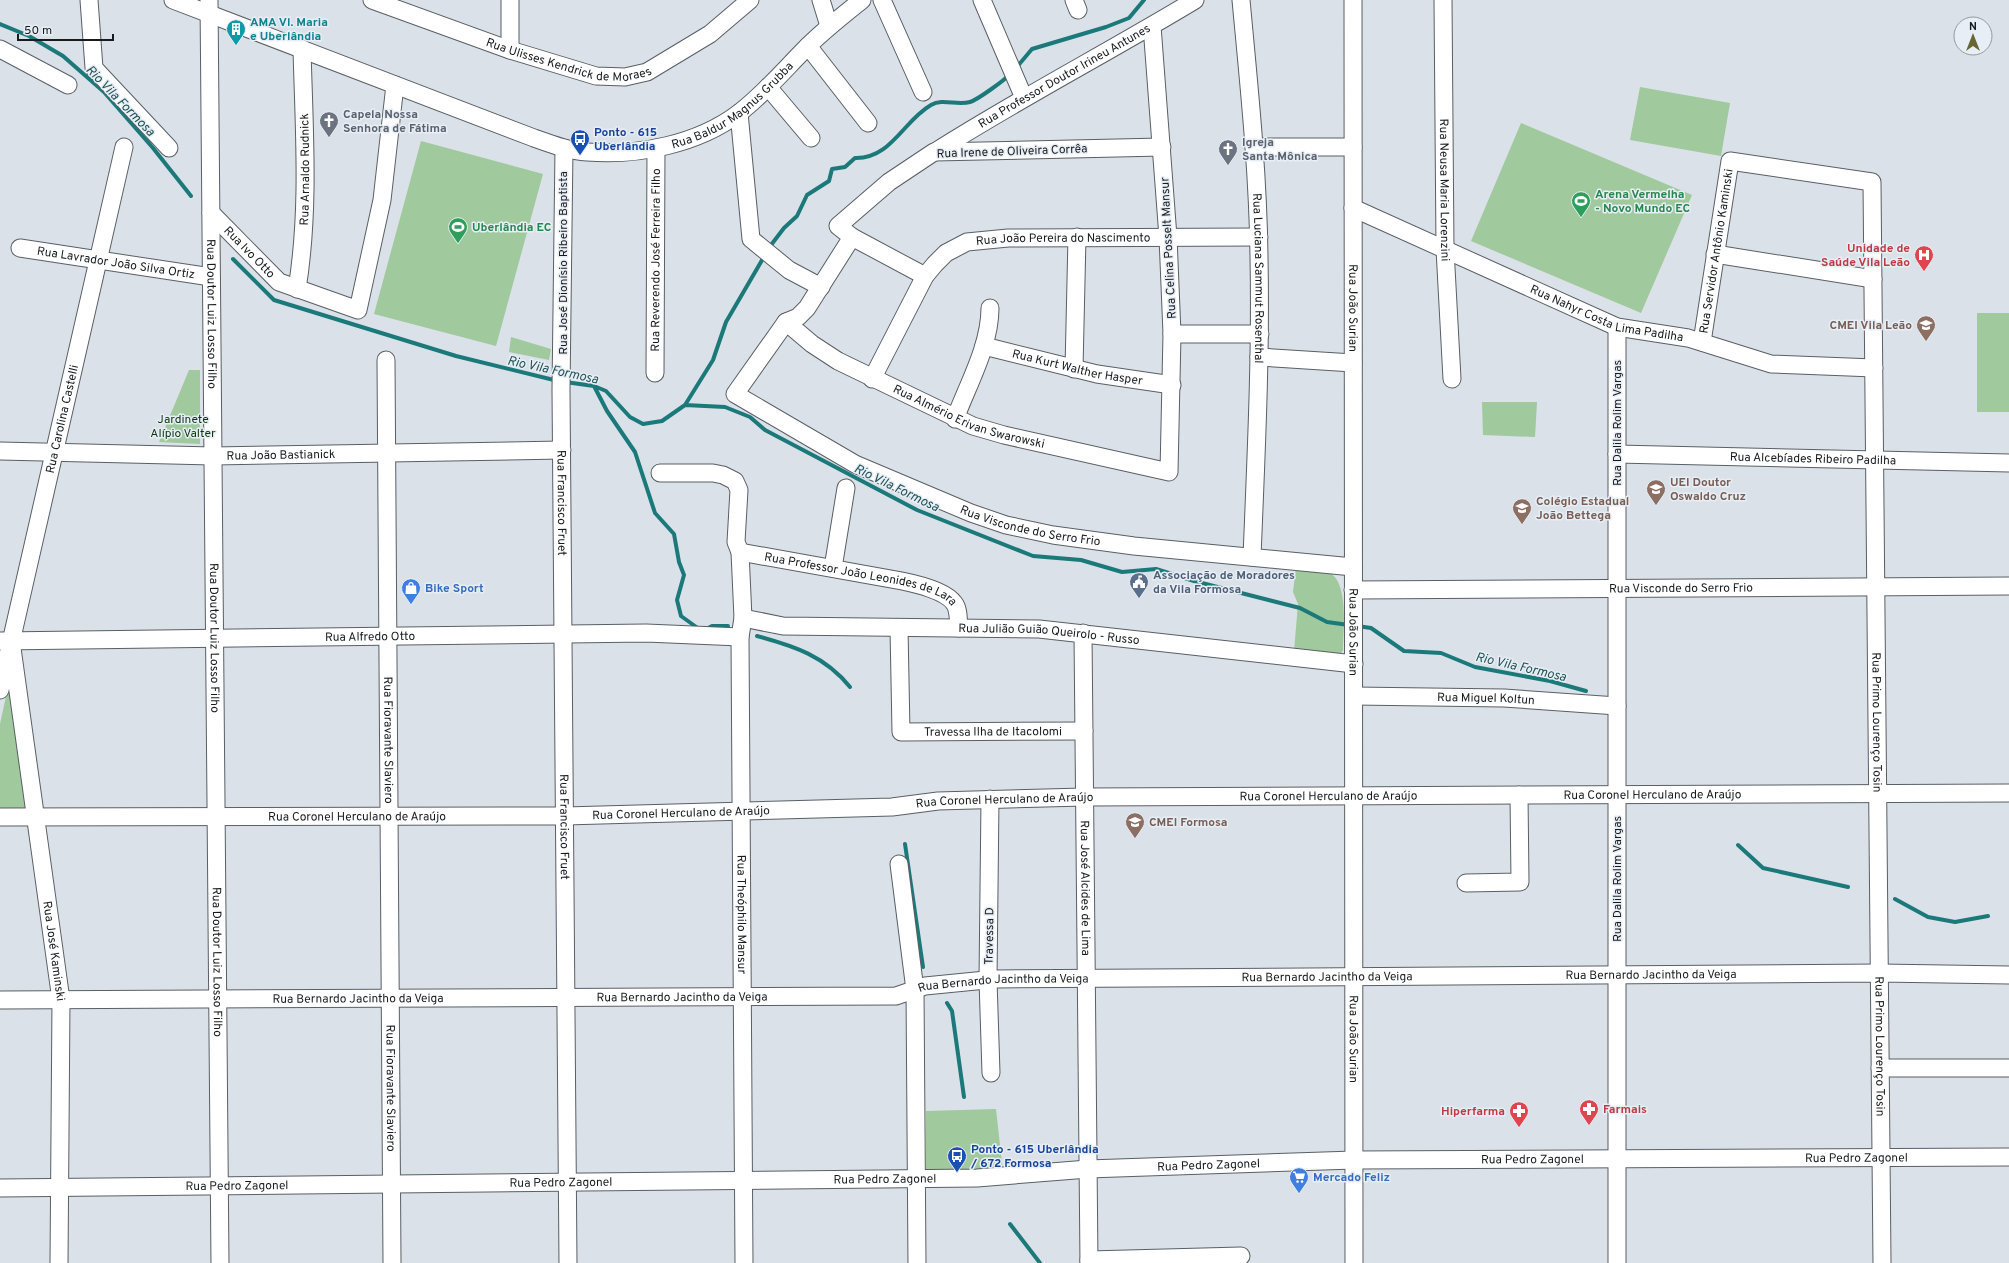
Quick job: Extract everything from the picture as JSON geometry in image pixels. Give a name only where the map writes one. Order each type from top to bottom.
[{"type":"street","points":[[89,0],[94,68],[169,148]]},
{"type":"street","name":"Rua Baldur Magnus Grubba","points":[[172,0],[209,7],[302,49],[518,132],[564,148],[601,153],[656,148],[699,136],[739,113],[768,87],[829,26],[862,0]]},
{"type":"street","name":"Rua Ulisses Kendrick de Moraes","points":[[372,0],[510,50],[596,76],[625,77],[647,72],[710,34],[750,0]]},
{"type":"street","points":[[510,0],[510,50]]},
{"type":"street","points":[[821,0],[829,26]]},
{"type":"street","points":[[882,0],[923,92]]},
{"type":"street","points":[[982,0],[1024,98]]},
{"type":"street","name":"Rua Professor Doutor Irineu Antunes","points":[[934,152],[1024,98],[1195,0]]},
{"type":"street","name":"Rua Luciana Sammut Rosenthal","points":[[1242,0],[1254,147],[1259,237],[1260,334],[1252,557]]},
{"type":"street","name":"Rua João Surian","points":[[1353,0],[1354,1263]]},
{"type":"street","name":"Rua Neusa Maria Lorenzini","points":[[1443,0],[1445,249],[1452,379]]},
{"type":"street","name":"Rua Doutor Luiz Losso Filho","points":[[209,7],[220,1263]]},
{"type":"street","name":"Rua Celina Posselt Mansur","points":[[1152,26],[1168,237],[1172,334],[1169,472]]},
{"type":"street","points":[[808,46],[868,123]]},
{"type":"street","points":[[0,49],[68,85]]},
{"type":"street","name":"Rua Arnaldo Rudnick","points":[[297,289],[302,257],[306,199],[302,49]]},
{"type":"street","name":"Rua Ivo Otto","points":[[211,214],[279,282],[358,310],[382,200],[395,85]]},
{"type":"street","points":[[768,87],[812,138]]},
{"type":"street","points":[[739,113],[761,248],[789,270],[821,287]]},
{"type":"street","name":"Rua Carolina Castelli","points":[[0,690],[6,641],[54,453],[124,147]]},
{"type":"street","name":"Rua Irene de Oliveira Corrêa","points":[[852,237],[838,226],[888,182],[934,152],[1162,147]]},
{"type":"street","points":[[1254,147],[1353,147]]},
{"type":"street","name":"Rua José Dionísio Ribeiro Baptista","points":[[562,384],[564,148]]},
{"type":"street","name":"Rua Reverendo José Ferreira Filho","points":[[655,373],[656,148]]},
{"type":"street","name":"Rua Primo Lourenço Tosin","points":[[1730,161],[1872,182],[1882,1263]]},
{"type":"street","name":"Rua Servidor Antônio Kaminski","points":[[1702,342],[1730,161]]},
{"type":"street","name":"Rua Nahyr Costa Lima Padilha","points":[[1353,208],[1618,327],[1702,342],[1778,366],[1874,368]]},
{"type":"street","points":[[786,322],[804,313],[852,237],[925,276]]},
{"type":"street","points":[[1074,369],[1077,237]]},
{"type":"street","name":"Rua João Pereira do Nascimento","points":[[872,379],[925,276],[946,253],[966,242],[990,238],[1259,237]]},
{"type":"street","name":"Rua Lavrador João Silva Ortiz","points":[[20,248],[212,277]]},
{"type":"street","points":[[1716,254],[1873,279]]},
{"type":"street","points":[[955,419],[984,346],[989,325],[990,308]]},
{"type":"street","name":"Rua Almério Erivan Swarowski","points":[[786,322],[823,352],[872,379],[955,419],[1004,435],[1169,472]]},
{"type":"street","name":"Rua Visconde do Serro Frio","points":[[786,322],[735,394],[855,464],[985,518],[1028,530],[1079,539],[1134,546],[1353,567]]},
{"type":"street","name":"Rua Dalila Rolim Vargas","points":[[1617,1263],[1618,327]]},
{"type":"street","points":[[1172,334],[1260,334]]},
{"type":"street","name":"Rua Kurt Walther Hasper","points":[[984,346],[1074,369],[1108,376],[1172,385]]},
{"type":"street","points":[[1259,357],[1353,362]]},
{"type":"street","name":"Rua Fioravante Slaviero","points":[[386,360],[392,1263]]},
{"type":"street","name":"Rua Francisco Fruet","points":[[562,384],[568,1263]]},
{"type":"street","name":"Rua João Bastianick","points":[[0,451],[213,456],[562,450]]},
{"type":"street","name":"Rua Alcebíades Ribeiro Padilha","points":[[1618,454],[2009,463]]},
{"type":"street","name":"Rua Theóphilo Mansur","points":[[660,473],[713,473],[723,475],[735,481],[739,490],[736,542],[740,552],[741,628],[744,1263]]},
{"type":"street","points":[[833,568],[846,488]]},
{"type":"street","name":"Rua Professor João Leonides de Lara","points":[[740,552],[909,582],[939,593],[955,604],[958,628]]},
{"type":"street","name":"Rua Visconde do Serro Frio","points":[[1353,590],[2009,586]]},
{"type":"street","name":"Rua Julião Guião Queirolo - Russo","points":[[741,628],[777,626],[1039,629],[1354,664]]},
{"type":"street","name":"Rua Alfredo Otto","points":[[6,641],[646,633],[741,628]]},
{"type":"street","name":"Travessa Ilha de Itacolomi","points":[[899,628],[901,732],[1084,731]]},
{"type":"street","name":"Rua José Alcides de Lima","points":[[1083,633],[1088,1262]]},
{"type":"street","name":"Rua José Kaminski","points":[[6,641],[36,817],[61,1000],[59,1263]]},
{"type":"street","name":"Rua Miguel Koltun","points":[[1354,696],[1504,698],[1618,706]]},
{"type":"street","name":"Rua Coronel Herculano de Araújo","points":[[0,817],[565,816],[892,807],[929,802],[1084,797],[2009,793]]},
{"type":"street","points":[[1466,883],[1520,882],[1519,795]]},
{"type":"street","name":"Travessa D","points":[[990,799],[988,980],[991,1073]]},
{"type":"street","points":[[899,864],[915,990],[916,1263]]},
{"type":"street","name":"Rua Bernardo Jacintho da Veiga","points":[[0,1000],[896,996],[925,986],[988,980],[1880,973],[2009,975]]},
{"type":"street","points":[[1880,1068],[2009,1068]]},
{"type":"street","name":"Rua Pedro Zagonel","points":[[0,1188],[59,1189],[916,1179],[1002,1177],[1088,1169],[1354,1160],[2009,1157]]},
{"type":"street","points":[[1088,1262],[1241,1256]]},
{"type":"green space","points":[[1640,87],[1730,103],[1721,156],[1630,140]]},
{"type":"green space","name":"Arena Vermelha - Novo Mundo EC","points":[[1521,123],[1692,195],[1641,313],[1471,241]]},
{"type":"green space","name":"Uberlândia EC","points":[[421,141],[543,174],[496,346],[374,314]]},
{"type":"green space","points":[[1977,313],[2009,313],[2009,412],[1977,412]]},
{"type":"green space","points":[[511,337],[551,349],[549,360],[509,352]]},
{"type":"green space","name":"Jardinete Alípio Valter","points":[[189,370],[200,370],[200,444],[159,442]]},
{"type":"green space","points":[[1482,402],[1537,402],[1535,437],[1483,435]]},
{"type":"green space","points":[[1296,567],[1313,568],[1330,573],[1336,579],[1340,587],[1344,608],[1344,620],[1343,650],[1340,655],[1294,651],[1298,604],[1293,592]]},
{"type":"green space","points":[[10,678],[27,810],[0,810],[0,724]]},
{"type":"green space","points":[[996,1109],[1003,1172],[926,1173],[926,1111]]},
{"type":"waterway","points":[[1016,68],[1032,49],[1106,27],[1129,18],[1144,0]]},
{"type":"waterway","name":"Rio Vila Formosa","points":[[0,24],[29,36],[63,56],[104,92],[153,148],[191,196]]},
{"type":"waterway","points":[[768,249],[784,228],[797,216],[807,195],[829,181],[832,169],[845,167],[855,158],[867,157],[878,152],[887,146],[912,120],[931,105],[940,102],[970,102],[991,90],[1010,74]]},
{"type":"waterway","points":[[685,405],[713,360],[726,322],[765,255]]},
{"type":"waterway","name":"Rio Vila Formosa","points":[[233,259],[274,300],[456,356],[558,381]]},
{"type":"waterway","name":"Rio Vila Formosa","points":[[565,382],[594,386],[606,391],[630,417],[643,424],[662,421],[685,405],[725,407],[750,417],[765,430],[917,510],[1033,556],[1081,560],[1122,572],[1156,569],[1194,581],[1300,608],[1327,622],[1349,625]]},
{"type":"waterway","points":[[594,386],[607,411],[635,452],[655,513],[674,534],[679,562],[684,575],[677,600],[681,616],[699,629]]},
{"type":"waterway","points":[[706,629],[712,626],[728,626]]},
{"type":"waterway","name":"Rio Vila Formosa","points":[[1357,626],[1371,628],[1404,651],[1441,653],[1475,667],[1550,681],[1586,691]]},
{"type":"waterway","points":[[757,636],[796,648],[819,660],[830,667],[850,687]]},
{"type":"waterway","points":[[905,844],[923,967]]},
{"type":"waterway","name":"Rio Vila Formosa","points":[[1738,845],[1763,868],[1848,887]]},
{"type":"waterway","name":"Rio Vila Formosa","points":[[1895,899],[1928,917],[1955,922],[1988,916]]},
{"type":"waterway","points":[[947,1003],[952,1011],[964,1097]]},
{"type":"waterway","points":[[1010,1224],[1040,1263]]},
{"type":"place","name":"AMA Vl. Maria e Uberlândia","points":[[236,46]]},
{"type":"place","name":"Capela Nossa Senhora de Fátima","points":[[329,138]]},
{"type":"place","name":"Ponto - 615 Uberlândia","points":[[580,156]]},
{"type":"place","name":"Igreja Santa Mônica","points":[[1228,166]]},
{"type":"place","name":"Arena Vermelha - Novo Mundo EC","points":[[1581,218]]},
{"type":"place","name":"Uberlândia EC","points":[[458,244]]},
{"type":"place","name":"Unidade de Saúde Vila Leão","points":[[1924,272]]},
{"type":"place","name":"CMEI Vila Leão","points":[[1926,342]]},
{"type":"place","name":"UEI Doutor Oswaldo Cruz","points":[[1656,506]]},
{"type":"place","name":"Colégio Estadual João Bettega","points":[[1522,525]]},
{"type":"place","name":"Associação de Moradores da Vila Formosa","points":[[1139,599]]},
{"type":"place","name":"Bike Sport","points":[[411,605]]},
{"type":"place","name":"CMEI Formosa","points":[[1135,839]]},
{"type":"place","name":"Farmais","points":[[1589,1126]]},
{"type":"place","name":"Hiperfarma","points":[[1519,1128]]},
{"type":"place","name":"Ponto - 615 Uberlândia / 672 Formosa","points":[[957,1173]]},
{"type":"place","name":"Mercado Feliz","points":[[1299,1194]]}]
